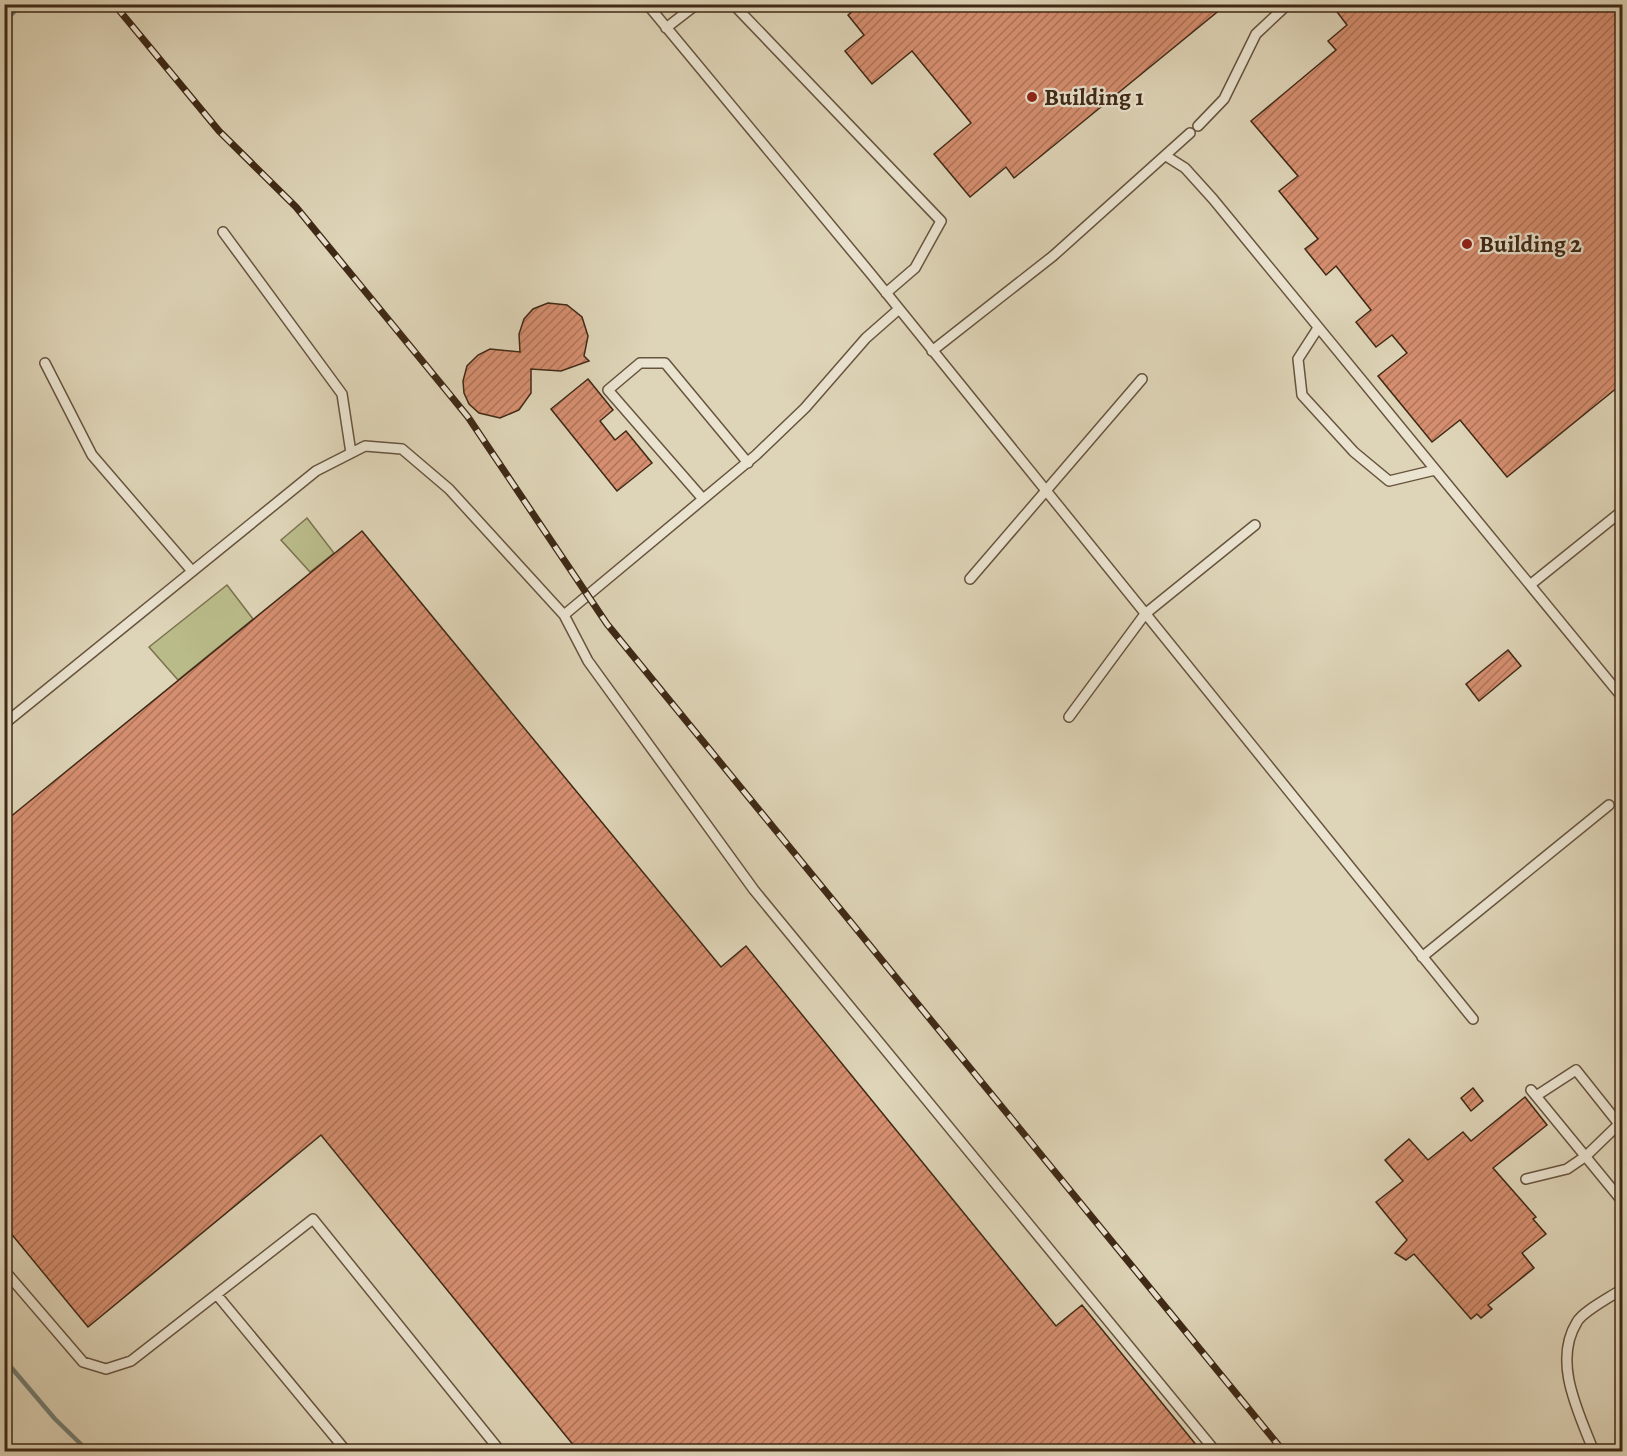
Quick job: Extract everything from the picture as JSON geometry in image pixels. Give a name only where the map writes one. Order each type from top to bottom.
[{"type":"lane","points":[[647,4],[886,293],[1473,1019]]},
{"type":"lane","points":[[666,28],[697,4]]},
{"type":"lane","points":[[733,4],[941,221],[915,268],[886,293]]},
{"type":"lane","points":[[1198,126],[1224,99],[1256,34],[1288,4]]},
{"type":"lane","points":[[932,351],[1053,256],[1190,133]]},
{"type":"lane","points":[[1166,156],[1185,168],[1214,199],[1623,697]]},
{"type":"lane","points":[[223,232],[342,394],[351,453]]},
{"type":"lane","points":[[564,615],[748,463],[805,408],[866,338],[899,309]]},
{"type":"lane","points":[[1318,328],[1298,359],[1302,395],[1354,452],[1389,481],[1435,470]]},
{"type":"lane","points":[[45,363],[92,455],[192,571]]},
{"type":"lane","points":[[703,500],[608,390],[640,363],[665,363],[748,463]]},
{"type":"lane","points":[[970,579],[1142,380]]},
{"type":"lane","points":[[4,724],[316,471],[365,446],[402,449],[449,489],[564,615],[588,661],[754,890],[1216,1452]]},
{"type":"lane","points":[[1530,585],[1623,511]]},
{"type":"lane","points":[[1069,717],[1145,614],[1255,525]]},
{"type":"lane","points":[[1422,957],[1609,805]]},
{"type":"lane","points":[[1526,1179],[1567,1169],[1586,1156],[1619,1124],[1576,1070],[1534,1093],[1586,1156],[1623,1201]]},
{"type":"lane","points":[[4,1270],[83,1362],[106,1369],[131,1361],[313,1219],[501,1452]]},
{"type":"lane","points":[[1594,1452],[1569,1386],[1568,1343],[1577,1320],[1623,1289]]},
{"type":"lane","points":[[217,1295],[347,1452]]},
{"type":"green space","points":[[307,518],[334,553],[310,572],[281,540]]},
{"type":"green space","points":[[227,585],[253,619],[178,680],[149,647]]},
{"type":"building","name":"Building 1","points":[[861,4],[1227,4],[1014,178],[1006,167],[970,197],[934,154],[971,123],[912,51],[872,84],[845,51],[864,35],[848,15]]},
{"type":"building","name":"Building 2","points":[[1331,4],[1623,4],[1623,383],[1507,477],[1460,420],[1432,442],[1378,376],[1407,353],[1392,335],[1376,347],[1356,322],[1371,310],[1336,266],[1326,275],[1305,249],[1318,239],[1279,191],[1298,176],[1251,121],[1336,50],[1328,41],[1347,25]]},
{"type":"building","points":[[548,303],[567,305],[582,317],[588,336],[584,356],[589,361],[561,371],[531,369],[531,393],[519,410],[500,418],[479,413],[469,404],[464,393],[463,381],[467,366],[478,355],[490,349],[520,352],[519,334],[524,319],[533,309]]},
{"type":"building","points":[[588,379],[613,410],[600,421],[615,440],[626,431],[652,463],[617,491],[551,409]]},
{"type":"building","points":[[362,531],[721,967],[746,946],[1056,1326],[1082,1305],[1202,1452],[579,1452],[321,1135],[88,1327],[4,1225],[4,822]]},
{"type":"building","points":[[1508,650],[1521,666],[1479,701],[1466,684]]},
{"type":"building","points":[[1473,1088],[1483,1101],[1471,1111],[1461,1098]]},
{"type":"building","points":[[1525,1097],[1547,1125],[1493,1168],[1536,1217],[1533,1219],[1546,1234],[1522,1253],[1534,1268],[1488,1305],[1492,1309],[1481,1318],[1477,1314],[1471,1319],[1414,1254],[1406,1260],[1395,1253],[1407,1240],[1376,1202],[1403,1181],[1385,1160],[1409,1139],[1428,1160],[1463,1132],[1471,1141]]},
{"type":"waterway","points":[[4,22],[22,4]]},
{"type":"waterway","points":[[4,1359],[55,1419],[89,1452]]},
{"type":"railway","points":[[114,4],[219,131],[296,207],[468,417],[607,624],[1284,1452]]},
{"type":"place","name":"Building 1","points":[[1032,97]]},
{"type":"place","name":"Building 2","points":[[1467,244]]}]
